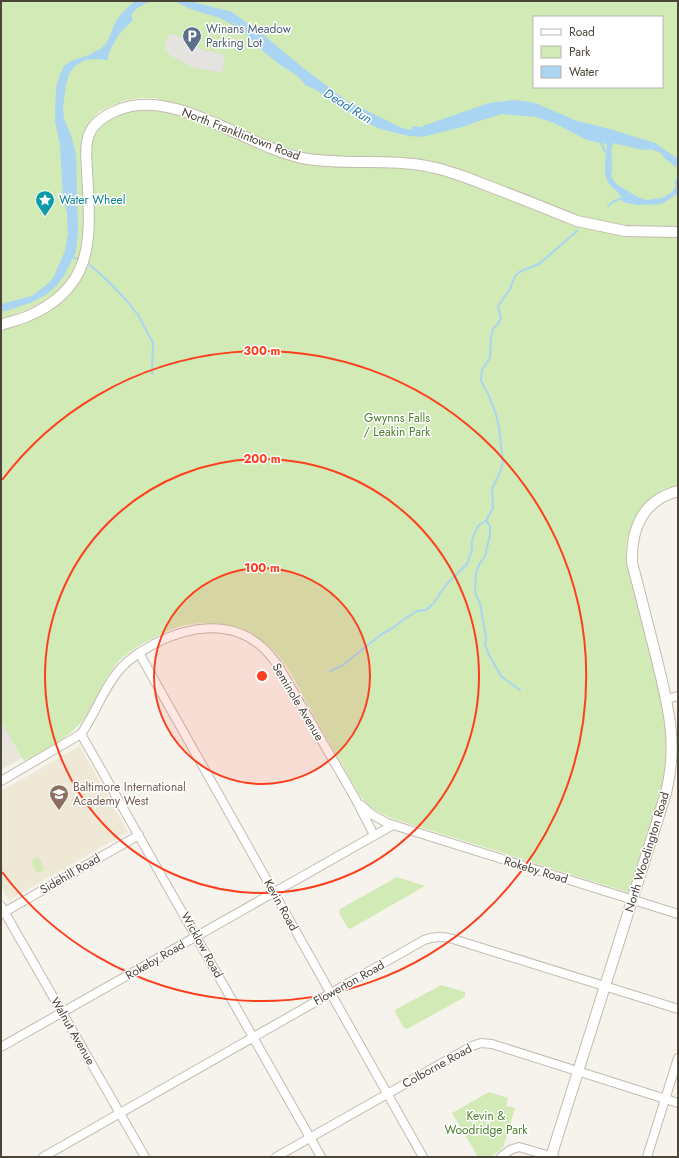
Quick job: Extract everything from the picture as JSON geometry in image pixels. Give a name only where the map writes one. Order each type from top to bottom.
[{"type":"street","name":"North Franklintown Road","points":[[1,325],[26,317],[43,308],[63,295],[76,279],[85,257],[89,235],[86,150],[90,132],[94,126],[108,114],[123,108],[143,104],[159,105],[180,110],[264,145],[300,158],[334,162],[398,162],[431,167],[463,176],[577,221],[592,225],[625,231],[678,232]]},
{"type":"street","name":"North Woodington Road","points":[[552,1157],[666,793],[671,770],[673,738],[667,699],[632,563],[632,550],[633,538],[642,515],[650,505],[659,498],[678,491]]},
{"type":"street","name":"Seminole Avenue","points":[[1,781],[81,734],[90,722],[113,677],[128,660],[164,639],[196,629],[220,628],[253,640],[262,647],[278,665],[355,798],[374,835]]},
{"type":"street","name":"Kevin Road","points":[[139,653],[423,1157]]},
{"type":"street","points":[[667,699],[678,696]]},
{"type":"street","name":"Wicklow Road","points":[[81,734],[321,1157]]},
{"type":"street","name":"Rokeby Road","points":[[355,798],[371,814],[393,825],[678,914]]},
{"type":"street","name":"Rokeby Road","points":[[1,1047],[393,825]]},
{"type":"street","name":"Sidehill Road","points":[[2,911],[139,835]]},
{"type":"street","name":"Walnut Avenue","points":[[2,911],[145,1157]]},
{"type":"street","name":"Flowerton Road","points":[[44,1157],[120,1112],[424,940],[437,936],[454,939],[678,1009]]},
{"type":"street","name":"Colborne Road","points":[[276,1157],[472,1046],[481,1043],[492,1044],[678,1103]]},
{"type":"street","points":[[647,1157],[678,1058]]},
{"type":"street","points":[[501,1157],[510,1150],[519,1147],[552,1157]]},
{"type":"shaded area","name":"Winans Meadow Parking Lot","points":[[168,35],[176,35],[201,49],[225,55],[222,73],[192,67],[173,57],[164,47]]},
{"type":"shaded area","points":[[1,722],[22,758],[1,770]]},
{"type":"shaded area","points":[[1,722],[12,740],[1,747]]},
{"type":"shaded area","name":"Baltimore International Academy West","points":[[80,746],[128,832],[9,900],[1,886],[1,791]]},
{"type":"green space","points":[[1,1],[678,1],[678,227],[621,225],[576,215],[487,179],[431,162],[398,157],[321,156],[299,153],[280,147],[183,106],[154,98],[140,98],[123,101],[100,111],[93,118],[86,129],[83,137],[82,149],[85,208],[84,245],[76,268],[67,283],[54,295],[36,306],[1,320]]},
{"type":"green space","name":"Gwynns Falls / Leakin Park","points":[[147,107],[188,116],[295,160],[428,169],[579,223],[678,235],[678,485],[668,487],[659,492],[644,505],[629,531],[626,546],[627,563],[664,712],[668,745],[666,771],[630,890],[627,892],[391,818],[373,808],[365,802],[358,793],[282,660],[268,645],[258,638],[247,632],[223,625],[198,623],[178,627],[160,634],[133,650],[120,660],[110,672],[87,715],[81,723],[67,736],[24,761],[1,722],[1,327],[51,307],[87,263],[90,156],[93,134],[101,123],[116,113]]},
{"type":"green space","points":[[38,856],[45,870],[36,872],[32,864],[33,859]]},
{"type":"green space","points":[[397,877],[425,886],[350,929],[347,927],[339,913],[340,909]]},
{"type":"green space","points":[[441,985],[465,992],[465,997],[407,1029],[404,1028],[395,1010]]},
{"type":"green space","name":"Kevin & Woodridge Park","points":[[489,1092],[508,1098],[506,1106],[515,1108],[503,1148],[491,1157],[478,1157],[452,1113]]},
{"type":"water","points":[[136,1],[152,1],[145,3],[133,13],[131,16],[133,20],[124,28],[117,38],[111,48],[107,60],[85,60],[75,66],[69,74],[66,85],[63,107],[64,119],[71,135],[76,155],[78,232],[76,251],[64,276],[47,294],[30,303],[6,311],[1,311],[1,304],[32,296],[50,282],[65,251],[68,234],[67,212],[63,199],[60,145],[55,121],[56,88],[59,77],[64,66],[71,61],[92,54],[106,44],[116,21],[125,10]]},
{"type":"water","name":"Dead Run","points":[[175,1],[190,1],[232,12],[260,32],[302,67],[347,101],[402,128],[412,130],[412,126],[420,127],[489,103],[514,100],[535,103],[577,121],[610,129],[655,143],[678,159],[678,169],[661,153],[651,149],[646,150],[613,143],[611,151],[611,176],[616,184],[646,200],[662,198],[672,192],[676,186],[674,182],[678,177],[678,193],[662,204],[637,205],[623,202],[620,195],[610,185],[606,178],[605,168],[607,144],[587,140],[554,123],[536,117],[502,114],[462,127],[422,137],[409,136],[380,129],[355,117],[344,107],[305,85],[299,77],[263,51],[235,23],[188,8]]},
{"type":"waterway","name":"Dead Run","points":[[224,19],[245,31]]},
{"type":"waterway","name":"Dead Run","points":[[600,141],[607,155]]},
{"type":"waterway","points":[[608,206],[614,201],[624,198]]},
{"type":"waterway","points":[[330,671],[343,665],[382,634],[417,611],[426,610],[433,604],[445,586],[467,564],[472,550],[472,541],[475,532],[479,525],[486,521],[493,508],[492,489],[501,470],[503,461],[499,427],[495,411],[481,381],[482,370],[490,358],[493,329],[501,318],[498,306],[510,289],[515,276],[521,271],[539,264],[577,231]]},
{"type":"waterway","points":[[71,257],[78,259]]},
{"type":"waterway","points":[[90,265],[108,281],[138,315],[153,343],[152,374]]},
{"type":"waterway","points":[[486,521],[490,526],[490,535],[485,556],[476,573],[475,587],[476,595],[480,603],[486,637],[485,645],[501,676],[520,690]]},
{"type":"place","name":"Winans Meadow Parking Lot","points":[[192,53]]},
{"type":"place","name":"Water Wheel","points":[[45,217]]},
{"type":"place","name":"Baltimore International Academy West","points":[[59,811]]}]
